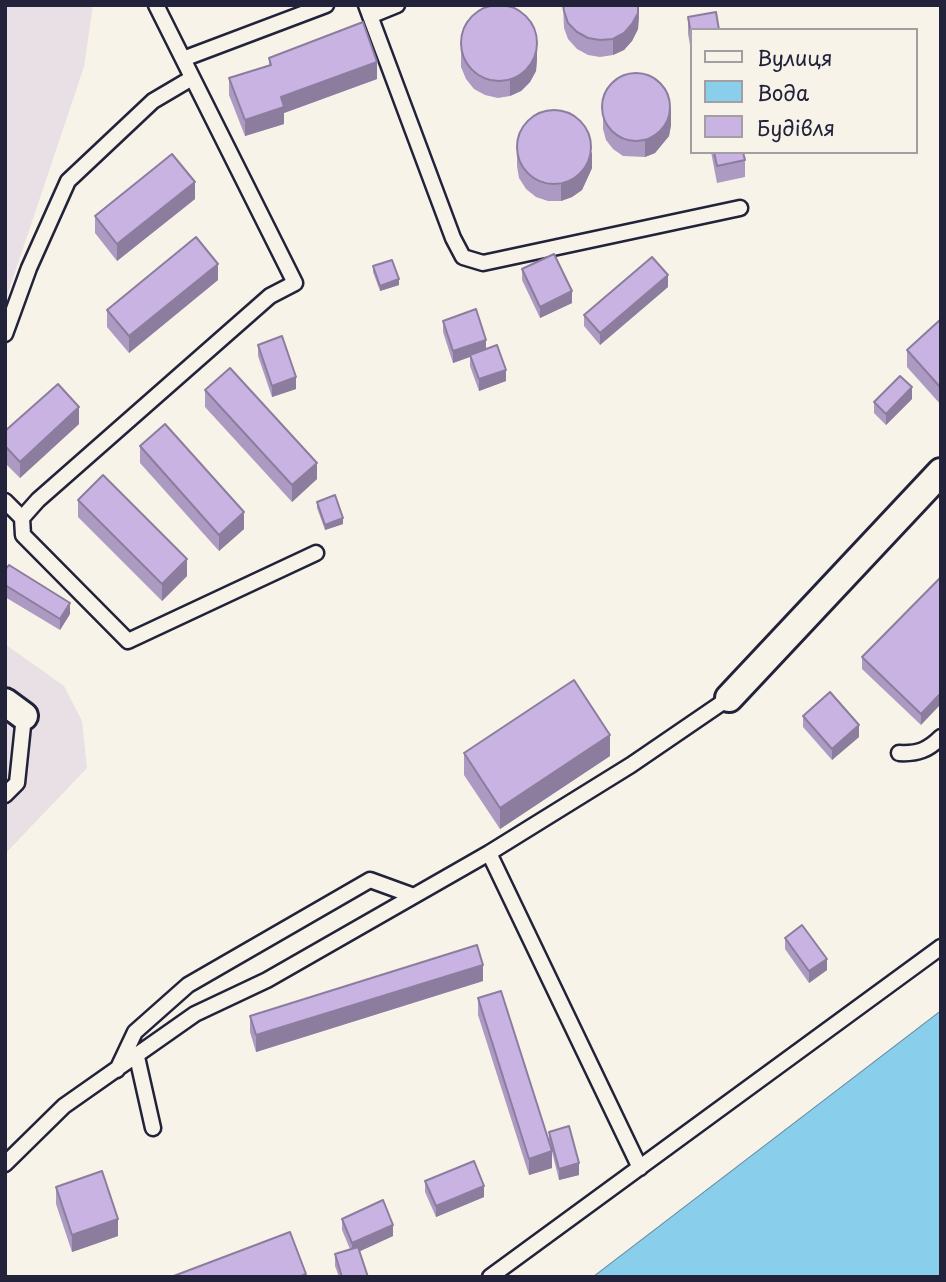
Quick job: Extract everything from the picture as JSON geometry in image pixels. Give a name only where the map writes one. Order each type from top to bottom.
[{"type":"street","points":[[729,698],[941,472]]},
{"type":"lane","points":[[22,518],[38,500],[270,296],[295,283],[156,5]]},
{"type":"lane","points":[[183,59],[326,5]]},
{"type":"lane","points":[[397,5],[368,10],[453,238],[463,257],[483,262],[740,208]]},
{"type":"lane","points":[[5,334],[29,268],[68,181],[153,101],[192,78]]},
{"type":"lane","points":[[5,501],[22,518],[23,536],[128,641],[316,553]]},
{"type":"lane","points":[[5,1164],[64,1106],[195,1014],[267,979],[489,853],[631,765],[729,698]]},
{"type":"lane","points":[[5,795],[18,783],[14,709]]},
{"type":"lane","points":[[899,753],[913,754],[929,749],[941,737]]},
{"type":"lane","points":[[489,853],[640,1168]]},
{"type":"lane","points":[[116,1070],[135,1032],[188,985],[370,880],[414,896]]},
{"type":"lane","points":[[490,1277],[941,947]]},
{"type":"lane","points":[[137,1057],[153,1128]]},
{"type":"shaded area","points":[[5,5],[93,5],[84,67],[5,302]]},
{"type":"shaded area","points":[[5,644],[64,686],[82,721],[87,768],[5,854]]},
{"type":"water","points":[[941,1010],[941,1277],[592,1277]]},
{"type":"pier","points":[[941,1007],[941,1010],[592,1277],[588,1277]]},
{"type":"building","points":[[499,5],[514,8],[526,16],[534,28],[537,43],[534,58],[526,70],[514,78],[499,81],[484,78],[472,70],[464,58],[461,43],[464,28],[472,16],[484,8]]},
{"type":"building","points":[[563,5],[638,5],[638,13],[624,33],[613,39],[600,40],[577,32],[568,23]]},
{"type":"building","points":[[716,12],[719,28],[690,28],[688,17]]},
{"type":"building","points":[[363,22],[377,62],[281,97],[284,107],[245,120],[229,78],[271,65],[269,58]]},
{"type":"building","points":[[636,73],[649,76],[660,83],[667,94],[670,107],[667,120],[660,131],[649,138],[636,141],[623,138],[612,131],[605,120],[602,107],[605,94],[612,83],[623,76]]},
{"type":"building","points":[[554,110],[575,116],[585,126],[591,147],[585,168],[575,178],[554,184],[533,178],[523,168],[517,147],[523,126],[533,116]]},
{"type":"building","points":[[172,154],[195,182],[117,244],[95,216]]},
{"type":"building","points":[[714,154],[744,154],[745,160],[717,166]]},
{"type":"building","points":[[196,237],[218,264],[129,336],[107,310]]},
{"type":"building","points":[[554,254],[572,291],[540,307],[522,269]]},
{"type":"building","points":[[652,257],[668,275],[600,333],[584,315]]},
{"type":"building","points":[[392,260],[399,279],[380,286],[373,266]]},
{"type":"building","points":[[476,309],[486,340],[453,351],[443,321]]},
{"type":"building","points":[[941,319],[941,388],[907,350]]},
{"type":"building","points":[[282,336],[296,377],[272,386],[258,345]]},
{"type":"building","points":[[497,345],[506,370],[479,379],[470,355]]},
{"type":"building","points":[[230,368],[317,463],[292,485],[205,390]]},
{"type":"building","points":[[900,376],[912,387],[886,414],[874,402]]},
{"type":"building","points":[[58,384],[79,407],[20,462],[5,446],[5,431]]},
{"type":"building","points":[[165,424],[244,512],[219,535],[140,446]]},
{"type":"building","points":[[103,475],[187,559],[162,584],[78,500]]},
{"type":"building","points":[[335,495],[343,518],[325,525],[317,502]]},
{"type":"building","points":[[9,565],[70,603],[60,619],[5,585],[5,570]]},
{"type":"building","points":[[941,577],[941,693],[921,714],[862,657]]},
{"type":"building","points":[[574,680],[610,735],[500,808],[464,753]]},
{"type":"building","points":[[830,692],[859,725],[832,749],[803,716]]},
{"type":"building","points":[[802,925],[827,959],[809,971],[785,938]]},
{"type":"building","points":[[477,945],[483,965],[256,1035],[250,1016]]},
{"type":"building","points":[[501,991],[552,1151],[529,1159],[478,998]]},
{"type":"building","points":[[569,1126],[579,1163],[559,1169],[549,1132]]},
{"type":"building","points":[[474,1161],[484,1186],[436,1206],[425,1181]]},
{"type":"building","points":[[102,1171],[118,1219],[72,1235],[56,1187]]},
{"type":"building","points":[[383,1200],[393,1225],[352,1243],[342,1219]]},
{"type":"building","points":[[290,1232],[306,1274],[299,1277],[171,1277]]},
{"type":"building","points":[[358,1247],[368,1277],[342,1277],[335,1254]]}]
